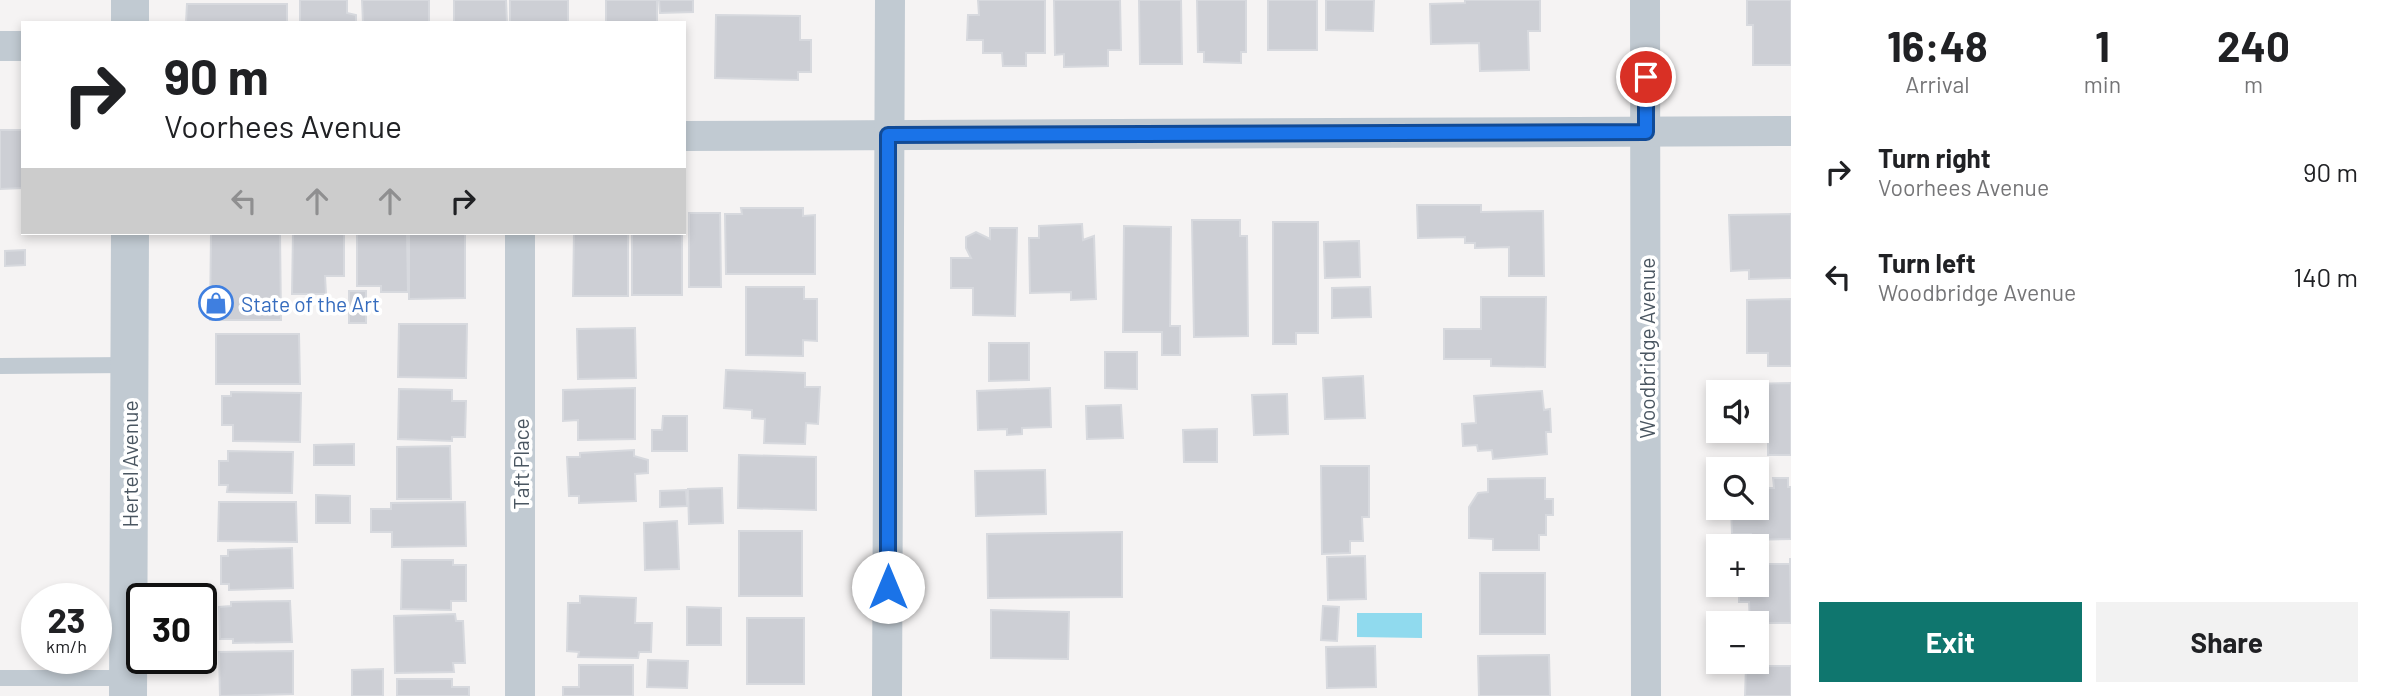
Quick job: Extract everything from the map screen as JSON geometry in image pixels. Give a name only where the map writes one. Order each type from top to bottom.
[{"type":"street","points":[[130,0],[130,21]]},
{"type":"street","points":[[887,696],[890,0]]},
{"type":"street","name":"Woodbridge Avenue","points":[[1645,0],[1646,696]]},
{"type":"street","points":[[0,46],[21,46]]},
{"type":"street","points":[[686,136],[1791,131]]},
{"type":"street","name":"Hertel Avenue","points":[[128,687],[130,235]]},
{"type":"street","name":"Taft Place","points":[[520,235],[520,696]]},
{"type":"lane","points":[[0,366],[129,365]]},
{"type":"lane","points":[[0,678],[128,687]]},
{"type":"water","points":[[1357,613],[1422,613],[1422,638],[1357,637]]},
{"type":"building","points":[[300,0],[347,0],[347,13],[356,15],[356,21],[300,21]]},
{"type":"building","points":[[362,0],[429,0],[429,21],[363,21]]},
{"type":"building","points":[[454,0],[506,0],[507,21],[454,21]]},
{"type":"building","points":[[510,0],[568,0],[568,21],[510,21]]},
{"type":"building","points":[[606,0],[657,0],[657,21],[606,21]]},
{"type":"building","points":[[659,0],[693,0],[693,12],[660,13]]},
{"type":"building","points":[[978,0],[1045,0],[1045,53],[1026,53],[1026,66],[1003,66],[1002,53],[983,53],[983,40],[967,40],[968,15],[979,15]]},
{"type":"building","points":[[1054,0],[1120,0],[1121,50],[1108,50],[1108,66],[1064,67],[1064,54],[1055,55]]},
{"type":"building","points":[[1139,0],[1181,0],[1182,64],[1140,64]]},
{"type":"building","points":[[1197,0],[1246,0],[1246,52],[1241,52],[1241,63],[1204,62],[1204,52],[1198,52]]},
{"type":"building","points":[[1268,0],[1317,0],[1317,50],[1268,50]]},
{"type":"building","points":[[1326,0],[1374,0],[1373,31],[1326,30]]},
{"type":"building","points":[[1465,0],[1540,0],[1540,31],[1528,31],[1529,70],[1480,71],[1479,43],[1431,44],[1430,4],[1465,3]]},
{"type":"building","points":[[1747,0],[1791,0],[1791,65],[1753,65],[1753,25],[1747,25]]},
{"type":"building","points":[[187,4],[287,4],[287,21],[186,21]]},
{"type":"building","points":[[716,15],[800,16],[800,40],[811,40],[811,72],[798,72],[798,80],[715,78]]},
{"type":"building","points":[[0,130],[21,130],[21,188],[0,189]]},
{"type":"building","points":[[1417,205],[1481,205],[1481,212],[1543,211],[1544,276],[1509,276],[1509,247],[1475,248],[1475,243],[1465,243],[1465,237],[1418,238]]},
{"type":"building","points":[[741,208],[803,208],[803,216],[815,215],[815,274],[726,274],[725,214],[742,214]]},
{"type":"building","points":[[689,213],[720,213],[721,287],[689,287]]},
{"type":"building","points":[[1791,214],[1791,278],[1749,279],[1749,270],[1731,271],[1729,215]]},
{"type":"building","points":[[1192,220],[1240,220],[1240,236],[1247,236],[1248,336],[1194,337]]},
{"type":"building","points":[[1273,222],[1318,222],[1318,333],[1296,333],[1296,344],[1273,344]]},
{"type":"building","points":[[1082,224],[1083,240],[1094,236],[1096,299],[1071,300],[1071,292],[1030,293],[1029,238],[1039,238],[1039,226]]},
{"type":"building","points":[[1124,226],[1171,227],[1170,326],[1180,326],[1180,355],[1162,355],[1162,332],[1123,332]]},
{"type":"building","points":[[990,228],[1017,228],[1015,316],[973,315],[973,288],[951,288],[951,258],[971,258],[966,248],[966,237],[976,232],[990,239]]},
{"type":"building","points":[[211,235],[280,235],[281,320],[210,320]]},
{"type":"building","points":[[293,235],[344,235],[344,276],[325,276],[326,294],[292,294]]},
{"type":"building","points":[[357,235],[407,235],[408,292],[381,292],[381,286],[357,286]]},
{"type":"building","points":[[409,235],[465,235],[465,298],[409,299]]},
{"type":"building","points":[[574,235],[628,235],[628,296],[573,296]]},
{"type":"building","points":[[632,235],[682,235],[682,295],[632,295]]},
{"type":"building","points":[[1359,241],[1360,277],[1325,278],[1324,242]]},
{"type":"building","points":[[25,250],[25,265],[5,266],[5,251]]},
{"type":"building","points":[[746,287],[804,287],[804,299],[817,299],[817,341],[803,340],[803,356],[746,355]]},
{"type":"building","points":[[1370,287],[1371,317],[1332,318],[1332,288]]},
{"type":"building","points":[[349,291],[366,291],[366,323],[349,323]]},
{"type":"building","points":[[1481,297],[1546,297],[1545,367],[1491,366],[1491,359],[1444,359],[1444,329],[1481,329]]},
{"type":"building","points":[[1791,299],[1791,366],[1768,366],[1768,353],[1747,353],[1747,300]]},
{"type":"building","points":[[399,324],[467,324],[466,378],[398,377]]},
{"type":"building","points":[[635,328],[636,378],[578,379],[577,329]]},
{"type":"building","points":[[216,334],[299,334],[300,384],[216,384]]},
{"type":"building","points":[[989,343],[1029,343],[1029,380],[989,381]]},
{"type":"building","points":[[1105,352],[1137,352],[1137,389],[1105,388]]},
{"type":"building","points":[[726,370],[805,373],[805,387],[820,387],[818,424],[806,423],[805,444],[764,443],[765,419],[752,418],[752,410],[724,408]]},
{"type":"building","points":[[1363,376],[1365,418],[1325,419],[1323,378]]},
{"type":"building","points":[[1791,383],[1791,455],[1768,455],[1769,384]]},
{"type":"building","points":[[635,388],[635,439],[578,440],[578,420],[563,421],[563,390]]},
{"type":"building","points":[[1050,388],[1051,427],[1022,428],[1022,434],[1007,435],[1007,429],[978,430],[977,391]]},
{"type":"building","points":[[399,389],[452,390],[452,401],[466,401],[465,437],[452,437],[452,441],[398,439]]},
{"type":"building","points":[[1542,391],[1544,410],[1550,409],[1551,432],[1546,432],[1547,454],[1493,459],[1492,450],[1478,451],[1477,445],[1463,446],[1462,424],[1476,423],[1474,396]]},
{"type":"building","points":[[231,392],[301,393],[300,442],[233,441],[233,425],[222,425],[222,396],[231,396]]},
{"type":"building","points":[[1287,394],[1288,434],[1254,435],[1252,395]]},
{"type":"building","points":[[1121,405],[1123,438],[1087,439],[1086,406]]},
{"type":"building","points":[[663,416],[687,416],[687,451],[652,451],[652,430],[662,430]]},
{"type":"building","points":[[1217,429],[1217,462],[1184,462],[1183,430]]},
{"type":"building","points":[[354,444],[354,465],[314,465],[314,445]]},
{"type":"building","points":[[450,446],[451,499],[397,499],[397,447]]},
{"type":"building","points":[[634,450],[634,456],[648,460],[648,473],[635,474],[636,501],[579,503],[579,496],[569,496],[567,457],[580,457],[580,453]]},
{"type":"building","points":[[228,451],[293,452],[292,493],[227,492],[228,485],[219,485],[219,461],[228,461]]},
{"type":"building","points":[[739,455],[816,457],[816,510],[738,508]]},
{"type":"building","points":[[1321,466],[1369,466],[1369,517],[1362,517],[1363,541],[1350,541],[1350,553],[1322,554]]},
{"type":"building","points":[[1045,470],[1046,514],[976,516],[975,471]]},
{"type":"building","points":[[1545,478],[1545,499],[1553,499],[1553,515],[1546,515],[1546,535],[1539,535],[1539,550],[1493,550],[1493,539],[1469,538],[1469,507],[1478,493],[1488,492],[1488,479]]},
{"type":"building","points":[[1773,478],[1788,478],[1788,487],[1791,487],[1791,539],[1769,540],[1769,534],[1732,534],[1731,520],[1769,520],[1769,488],[1774,488]]},
{"type":"building","points":[[722,488],[723,523],[689,524],[688,489]]},
{"type":"building","points":[[686,490],[687,506],[660,507],[660,491]]},
{"type":"building","points":[[316,495],[350,496],[350,523],[316,523]]},
{"type":"building","points":[[219,502],[296,502],[297,542],[218,541]]},
{"type":"building","points":[[465,502],[466,546],[392,547],[392,532],[371,532],[371,509],[391,509],[391,503]]},
{"type":"building","points":[[677,521],[679,569],[645,570],[644,523]]},
{"type":"building","points":[[739,531],[802,531],[802,596],[739,596]]},
{"type":"building","points":[[1122,532],[1122,597],[988,598],[987,534]]},
{"type":"building","points":[[292,548],[293,588],[229,590],[229,584],[221,584],[221,556],[228,556],[228,550]]},
{"type":"building","points":[[1365,556],[1366,599],[1328,600],[1327,557]]},
{"type":"building","points":[[1790,558],[1791,623],[1769,623],[1769,611],[1749,611],[1749,602],[1739,602],[1739,597],[1769,597],[1769,564],[1790,564]]},
{"type":"building","points":[[402,560],[453,560],[453,565],[466,565],[466,601],[451,601],[451,610],[401,609]]},
{"type":"building","points":[[1480,573],[1545,573],[1545,634],[1480,634]]},
{"type":"building","points":[[580,596],[636,598],[635,623],[652,623],[651,652],[639,652],[638,658],[578,657],[579,652],[567,651],[568,603],[580,603]]},
{"type":"building","points":[[290,601],[292,642],[233,643],[233,639],[220,639],[219,607],[231,606],[231,602]]},
{"type":"building","points":[[1323,606],[1339,607],[1337,641],[1321,640]]},
{"type":"building","points":[[687,607],[721,608],[721,645],[687,645]]},
{"type":"building","points":[[991,610],[1069,612],[1068,659],[991,658]]},
{"type":"building","points":[[455,614],[456,621],[463,621],[465,663],[453,663],[454,672],[395,673],[394,616]]},
{"type":"building","points":[[747,618],[804,618],[804,684],[747,684]]},
{"type":"building","points":[[1375,646],[1376,687],[1327,688],[1326,647]]},
{"type":"building","points":[[293,651],[293,694],[220,696],[219,652]]},
{"type":"building","points":[[1549,655],[1550,696],[1479,696],[1478,656]]},
{"type":"building","points":[[648,660],[688,661],[687,688],[647,687]]},
{"type":"building","points":[[579,665],[633,665],[633,696],[563,696],[563,687],[579,687]]},
{"type":"building","points":[[1769,666],[1791,666],[1791,696],[1745,696],[1746,674],[1769,674]]},
{"type":"building","points":[[383,669],[383,696],[352,696],[352,670]]},
{"type":"building","points":[[397,679],[452,679],[452,687],[469,687],[469,696],[397,696]]},
{"type":"place","name":"State of the Art","points":[[216,303]]},
{"type":"route","points":[[888,587],[888,135],[1646,132],[1646,77]]}]
